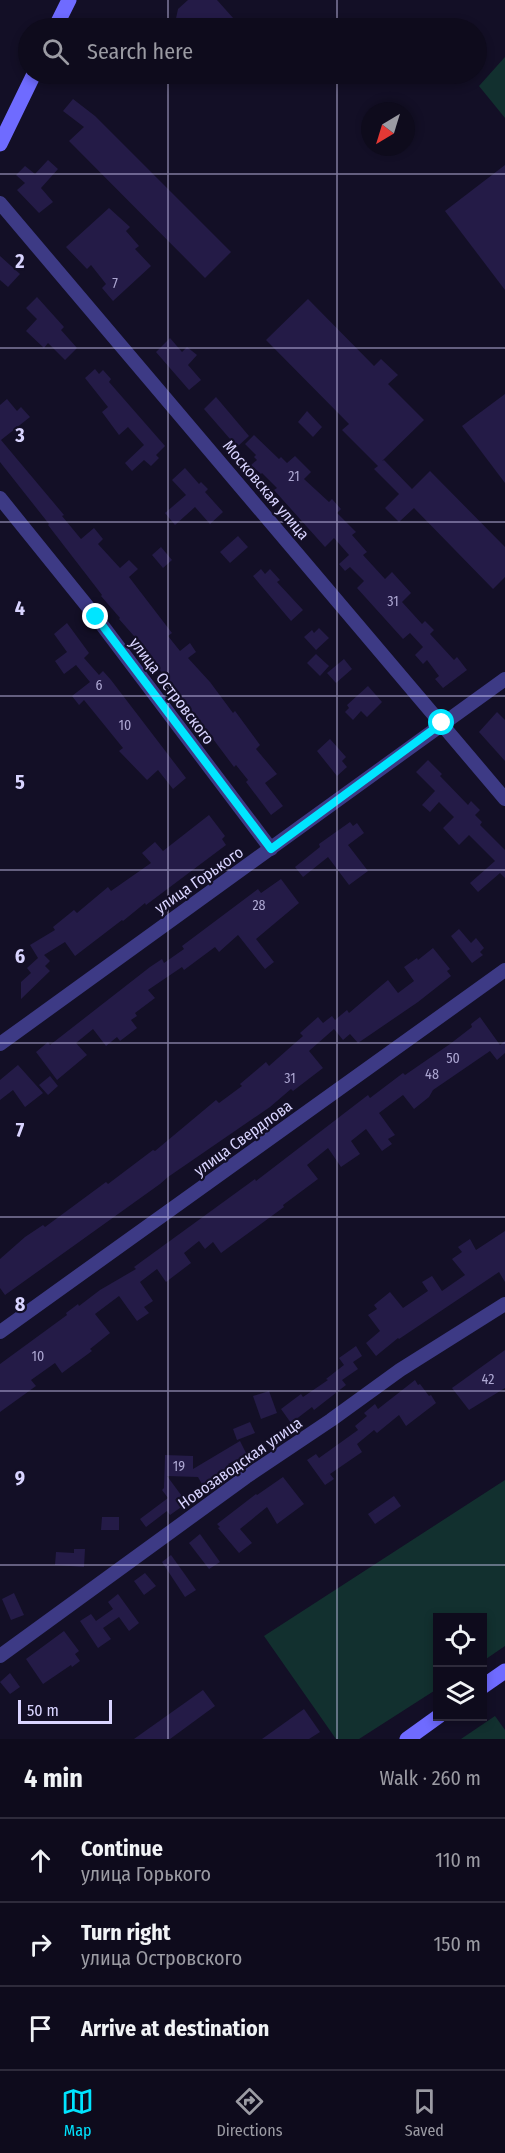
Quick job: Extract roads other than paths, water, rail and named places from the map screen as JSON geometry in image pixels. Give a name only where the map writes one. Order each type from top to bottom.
[{"type":"street","points":[[60,18],[69,0]]},
{"type":"street","points":[[0,144],[29,84]]},
{"type":"street","name":"Московская улица","points":[[0,203],[505,799]]},
{"type":"street","name":"улица Островского","points":[[0,498],[96,617],[271,849]]},
{"type":"street","name":"улица Горького","points":[[0,1044],[505,679]]},
{"type":"street","name":"улица Свердлова","points":[[0,1332],[505,970]]},
{"type":"street","name":"Новозаводская улица","points":[[0,1656],[400,1370],[505,1304]]},
{"type":"street","points":[[487,1684],[505,1671]]},
{"type":"street","points":[[407,1739],[433,1720]]}]
